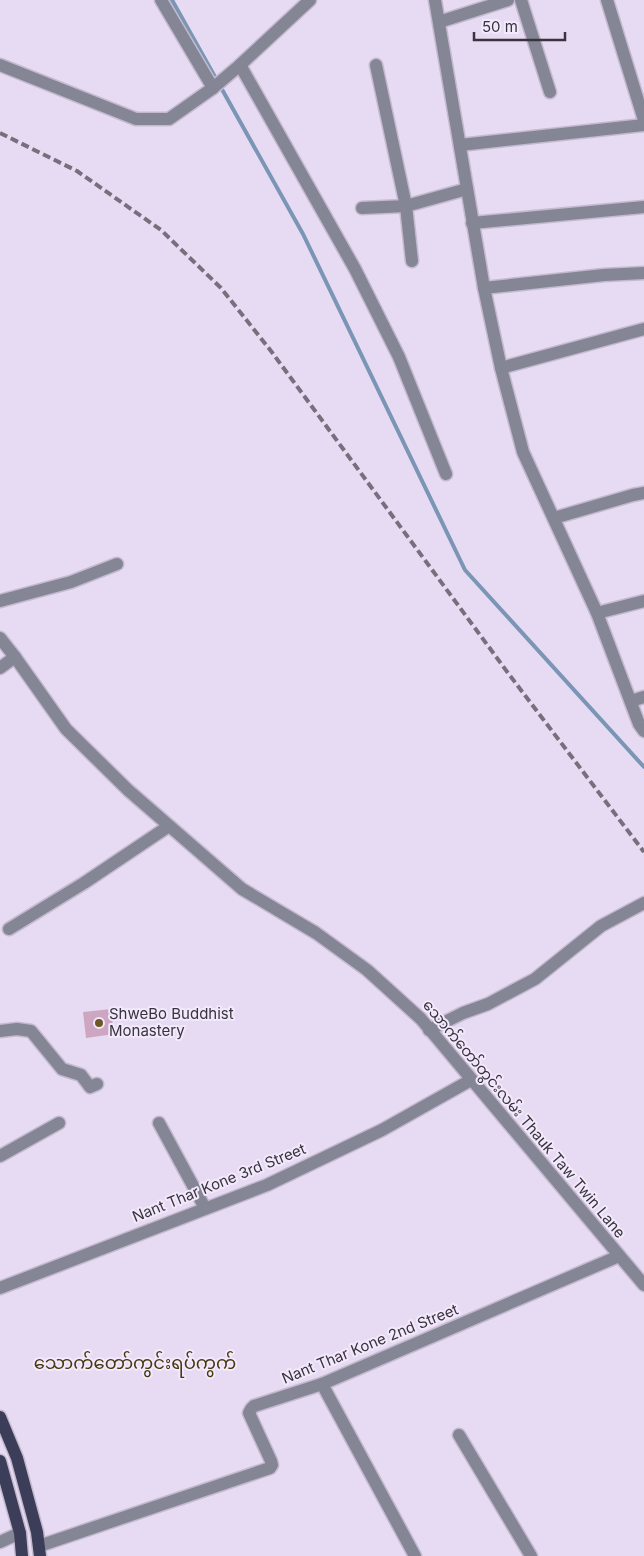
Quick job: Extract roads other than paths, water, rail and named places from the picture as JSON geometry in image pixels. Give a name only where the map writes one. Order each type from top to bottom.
[{"type":"main road","points":[[0,1417],[17,1458],[37,1532],[39,1551]]},
{"type":"main road","points":[[0,1461],[20,1534],[22,1556]]},
{"type":"street","points":[[161,0],[213,88]]},
{"type":"street","points":[[0,65],[136,119],[169,119],[240,66],[310,0]]},
{"type":"street","points":[[435,0],[484,288],[501,368],[523,452],[597,613],[638,724],[644,731]]},
{"type":"street","points":[[439,22],[508,0]]},
{"type":"street","points":[[521,0],[550,92]]},
{"type":"street","points":[[607,0],[644,120]]},
{"type":"street","points":[[240,66],[355,269],[399,357],[446,474]]},
{"type":"street","points":[[376,66],[406,206],[412,261]]},
{"type":"street","points":[[460,145],[644,125]]},
{"type":"street","points":[[362,208],[406,206],[467,189]]},
{"type":"street","points":[[472,223],[644,207]]},
{"type":"street","points":[[484,288],[604,275],[644,273]]},
{"type":"street","points":[[501,368],[644,329]]},
{"type":"street","points":[[554,518],[644,493]]},
{"type":"street","points":[[0,601],[71,582],[117,564]]},
{"type":"street","points":[[597,613],[644,601]]},
{"type":"street","name":"သောက်တော်တွင်းလမ်း Thauk Taw Twin Lane","points":[[0,638],[66,729],[128,790],[242,889],[316,933],[366,970],[421,1019],[644,1285]]},
{"type":"street","points":[[0,668],[15,657]]},
{"type":"street","points":[[631,702],[644,697]]},
{"type":"street","points":[[9,929],[84,883],[169,826]]},
{"type":"street","points":[[429,1030],[463,1013],[488,1004],[535,978],[601,926],[644,903]]},
{"type":"street","points":[[0,1031],[18,1029],[31,1032],[62,1070],[81,1075],[90,1087],[97,1084]]},
{"type":"street","name":"Nant Thar Kone 3rd Street","points":[[0,1288],[266,1185],[382,1130],[471,1080]]},
{"type":"street","points":[[0,1156],[58,1123]]},
{"type":"street","points":[[159,1123],[205,1208]]},
{"type":"street","name":"Nant Thar Kone 2nd Street","points":[[39,1551],[270,1468],[272,1465],[271,1461],[250,1413],[254,1406],[322,1384],[619,1256]]},
{"type":"street","points":[[322,1384],[415,1556]]},
{"type":"street","points":[[459,1435],[531,1556]]},
{"type":"street","points":[[0,1542],[20,1534]]},
{"type":"waterway","points":[[172,0],[303,234],[465,570],[644,767]]},
{"type":"railway","points":[[0,133],[77,171],[161,230],[221,288],[271,351],[508,673],[644,852]]},
{"type":"place","name":"ShweBo Buddhist Monastery","points":[[99,1023]]},
{"type":"district","name":"သောက်တော်ကွင်းရပ်ကွက်","points":[[135,1363]]}]
